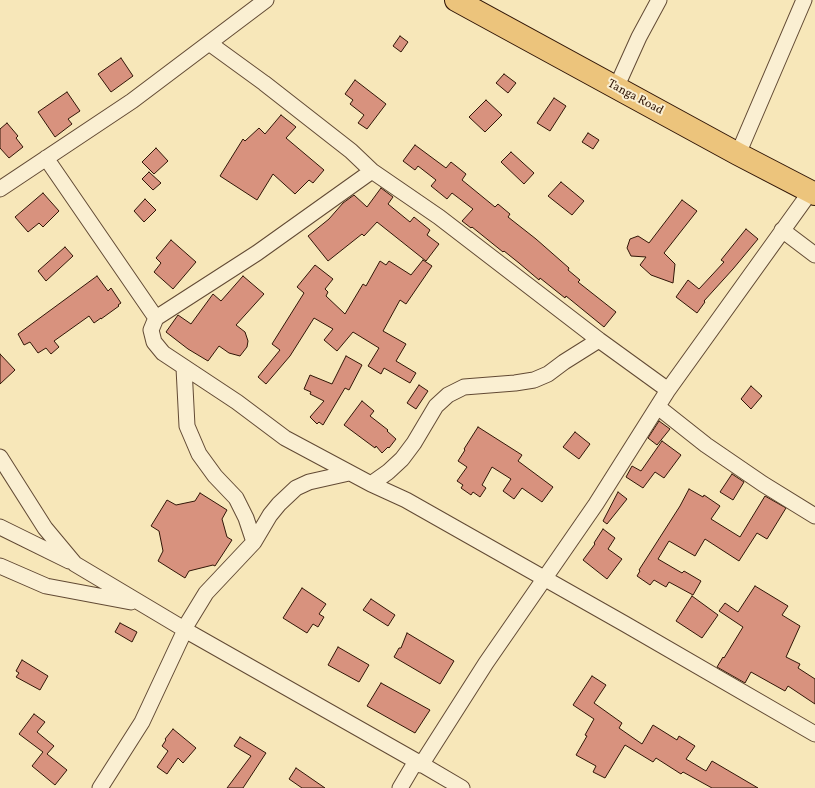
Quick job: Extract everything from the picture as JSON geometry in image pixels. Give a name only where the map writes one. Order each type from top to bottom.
[{"type":"highway","name":"Tanga Road","points":[[456,0],[738,154],[813,192]]},
{"type":"street","points":[[0,189],[132,100],[266,0]]},
{"type":"street","points":[[616,88],[639,37],[659,0]]},
{"type":"street","points":[[738,154],[804,0]]},
{"type":"street","points":[[209,43],[264,82],[350,151],[372,171],[439,217],[599,340],[668,390]]},
{"type":"street","points":[[46,158],[156,318]]},
{"type":"street","points":[[372,171],[257,252],[156,318],[151,330],[154,342],[163,353],[237,402],[285,438],[349,473],[406,500],[815,734]]},
{"type":"street","points":[[400,788],[419,763],[596,504],[668,390],[782,230],[813,192]]},
{"type":"street","points":[[782,230],[815,255]]},
{"type":"street","points":[[371,484],[388,472],[402,459],[414,443],[436,406],[448,395],[464,387],[515,383],[541,377],[548,374],[599,340]]},
{"type":"street","points":[[184,368],[187,426],[199,454],[215,476],[236,498],[246,518],[254,542]]},
{"type":"street","points":[[658,407],[706,445],[763,484],[815,516]]},
{"type":"street","points":[[0,457],[45,528],[75,564]]},
{"type":"street","points":[[100,788],[142,722],[184,629],[206,593],[254,542],[270,515],[296,488],[309,482],[349,473]]},
{"type":"street","points":[[0,527],[75,564],[184,629],[462,788]]},
{"type":"street","points":[[0,566],[46,586],[141,604]]},
{"type":"building","points":[[400,36],[408,42],[401,52],[393,46]]},
{"type":"building","points":[[121,58],[133,76],[111,92],[98,74]]},
{"type":"building","points":[[504,74],[516,83],[508,93],[496,83]]},
{"type":"building","points":[[355,80],[386,104],[367,129],[358,123],[364,115],[350,104],[353,100],[345,94]]},
{"type":"building","points":[[67,92],[80,111],[68,119],[72,124],[55,137],[38,112]]},
{"type":"building","points":[[554,98],[566,106],[550,131],[537,123]]},
{"type":"building","points":[[486,100],[502,115],[485,132],[469,117]]},
{"type":"building","points":[[281,115],[296,127],[286,138],[324,170],[313,183],[309,180],[295,194],[273,174],[257,200],[220,176],[243,139],[245,141],[259,128],[265,134]]},
{"type":"building","points":[[7,123],[18,136],[16,138],[23,147],[9,158],[0,148],[0,129]]},
{"type":"building","points":[[588,133],[599,140],[593,149],[582,142]]},
{"type":"building","points":[[415,145],[446,168],[451,162],[466,174],[462,180],[495,207],[498,204],[510,214],[508,217],[569,268],[568,270],[580,280],[578,282],[616,312],[604,327],[566,296],[565,298],[540,278],[539,280],[504,251],[503,252],[472,227],[471,228],[462,221],[473,209],[452,193],[447,199],[431,186],[436,180],[418,166],[415,170],[403,161]]},
{"type":"building","points":[[156,148],[168,161],[154,174],[142,162]]},
{"type":"building","points":[[511,152],[534,173],[524,184],[501,162]]},
{"type":"building","points":[[149,172],[161,183],[153,190],[142,179]]},
{"type":"building","points":[[561,182],[584,201],[572,215],[548,196]]},
{"type":"building","points":[[381,188],[393,197],[388,204],[410,222],[414,217],[430,230],[427,235],[439,244],[426,261],[377,222],[364,236],[362,234],[328,261],[308,236],[329,219],[343,203],[354,195],[367,207]]},
{"type":"building","points":[[43,193],[59,211],[43,227],[39,223],[28,232],[15,217]]},
{"type":"building","points":[[145,199],[156,210],[144,222],[134,211]]},
{"type":"building","points":[[682,200],[697,211],[664,253],[675,264],[673,283],[651,275],[640,265],[646,257],[631,256],[627,248],[630,239],[638,236],[649,243]]},
{"type":"building","points":[[746,229],[758,239],[704,301],[705,302],[697,313],[676,297],[688,280],[699,289],[724,262],[721,260]]},
{"type":"building","points":[[171,240],[196,262],[173,289],[154,272],[161,263],[156,258]]},
{"type":"building","points":[[65,247],[73,256],[46,281],[38,271]]},
{"type":"building","points":[[423,260],[432,266],[406,304],[400,300],[383,331],[406,344],[396,361],[416,373],[410,383],[384,368],[381,374],[368,366],[379,348],[353,332],[337,351],[324,340],[333,329],[314,318],[290,356],[266,384],[258,377],[280,350],[272,344],[304,293],[297,287],[315,265],[333,279],[325,289],[328,292],[326,296],[345,314],[363,284],[366,286],[380,261],[386,265],[389,261],[411,275]]},
{"type":"building","points":[[97,276],[108,291],[111,288],[121,303],[118,305],[119,306],[94,323],[89,316],[54,341],[59,347],[51,354],[46,348],[38,353],[30,342],[24,345],[18,334]]},
{"type":"building","points":[[243,276],[264,294],[236,325],[245,332],[248,341],[247,347],[240,356],[229,353],[219,346],[208,361],[188,349],[166,332],[178,315],[191,324],[213,294],[221,301]]},
{"type":"building","points":[[0,354],[15,370],[0,384]]},
{"type":"building","points":[[346,356],[362,365],[349,390],[345,388],[323,425],[319,422],[317,424],[310,417],[324,401],[310,394],[311,392],[304,389],[310,375],[332,384]]},
{"type":"building","points":[[419,385],[428,391],[416,409],[407,403]]},
{"type":"building","points":[[751,386],[762,396],[751,409],[741,399]]},
{"type":"building","points":[[362,401],[374,411],[370,416],[388,430],[387,431],[396,439],[389,448],[388,447],[382,453],[376,446],[375,448],[344,425]]},
{"type":"building","points":[[659,421],[670,429],[657,445],[648,438]]},
{"type":"building","points":[[478,427],[522,455],[518,461],[553,487],[542,502],[522,488],[514,499],[503,491],[511,479],[492,467],[482,485],[486,488],[480,497],[473,492],[471,495],[461,488],[463,485],[457,481],[467,467],[458,461]]},
{"type":"building","points":[[575,432],[590,444],[579,459],[563,447]]},
{"type":"building","points":[[662,441],[681,455],[664,478],[655,472],[643,488],[626,477],[632,466],[641,471]]},
{"type":"building","points":[[732,474],[744,482],[733,500],[720,492]]},
{"type":"building","points":[[689,489],[703,497],[704,495],[720,506],[711,519],[740,537],[765,496],[786,508],[767,539],[757,533],[739,561],[705,539],[695,556],[669,541],[658,559],[682,573],[684,571],[701,581],[693,595],[669,582],[666,587],[654,580],[650,585],[637,576],[640,571],[639,570],[680,506]]},
{"type":"building","points":[[618,492],[627,499],[607,524],[603,521]]},
{"type":"building","points":[[200,493],[227,510],[222,519],[227,537],[232,540],[215,566],[213,565],[189,571],[185,578],[158,561],[163,551],[159,531],[151,526],[167,500],[176,505],[195,501]]},
{"type":"building","points":[[603,529],[615,538],[608,549],[622,559],[607,579],[583,560],[595,544],[594,543]]},
{"type":"building","points":[[755,586],[788,606],[782,615],[800,626],[786,657],[800,664],[798,668],[815,679],[815,704],[788,686],[785,691],[751,672],[745,683],[717,667],[743,627],[719,611],[725,603],[738,612]]},
{"type":"building","points":[[302,588],[326,604],[319,614],[324,617],[318,627],[313,624],[307,633],[283,618]]},
{"type":"building","points":[[692,596],[718,615],[702,638],[676,621]]},
{"type":"building","points":[[371,599],[395,615],[388,626],[363,610]]},
{"type":"building","points":[[120,623],[137,632],[132,642],[115,632]]},
{"type":"building","points":[[407,633],[454,661],[440,684],[394,657],[399,648],[401,648]]},
{"type":"building","points":[[338,647],[369,665],[359,682],[328,665]]},
{"type":"building","points":[[22,660],[48,676],[40,690],[16,677],[19,673],[16,671]]},
{"type":"building","points":[[592,676],[606,685],[594,703],[622,723],[619,728],[642,744],[653,725],[677,740],[679,736],[695,746],[686,759],[706,771],[712,761],[758,788],[712,788],[683,772],[681,774],[656,758],[653,762],[625,745],[605,778],[593,772],[596,766],[576,755],[587,736],[585,735],[594,719],[573,705]]},
{"type":"building","points":[[381,683],[430,710],[415,733],[367,706]]},
{"type":"building","points":[[34,714],[45,722],[37,732],[54,746],[47,754],[67,770],[55,785],[32,766],[43,752],[19,734]]},
{"type":"building","points":[[173,729],[196,748],[183,763],[178,758],[167,774],[157,767],[168,751],[162,746],[166,740],[165,739]]},
{"type":"building","points":[[240,737],[266,753],[243,788],[227,788],[251,756],[234,746]]},
{"type":"building","points":[[296,768],[325,788],[302,788],[289,779]]}]
